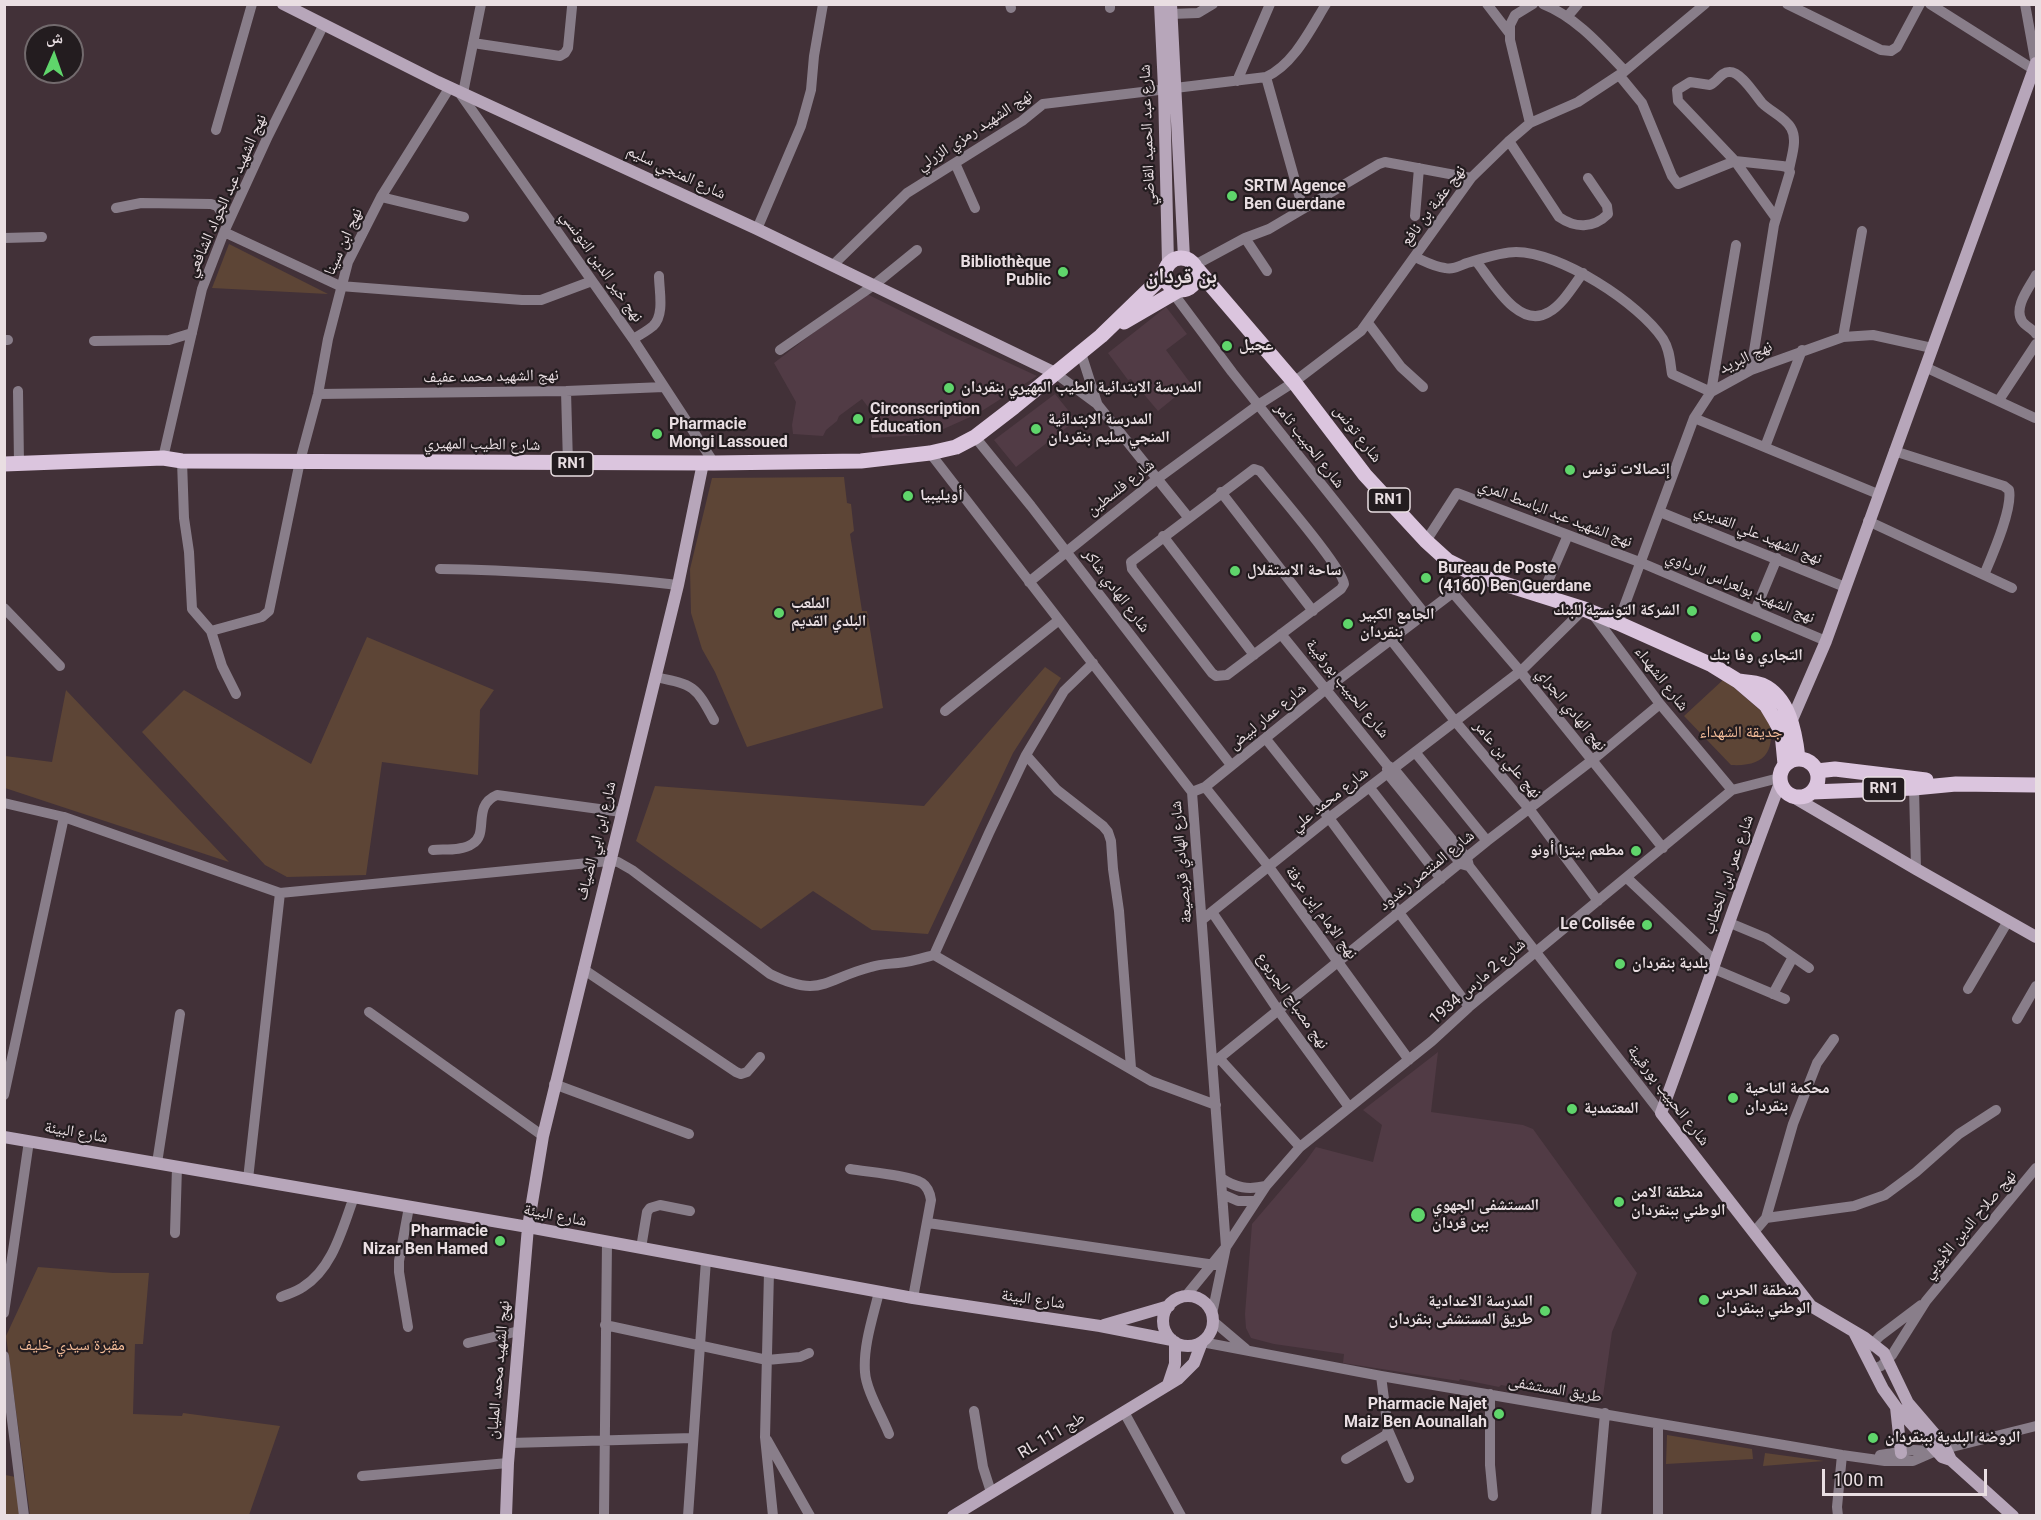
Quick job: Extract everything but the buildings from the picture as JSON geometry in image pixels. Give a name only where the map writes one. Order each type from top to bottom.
[{"type":"main road","name":"RN1","points":[[1172,260],[1192,269],[1185,290],[1176,292],[1101,336],[1172,260]]},
{"type":"main road","points":[[1166,269],[1169,285],[1176,292]]},
{"type":"main road","name":"شارع تونس","points":[[1192,269],[1220,295],[1294,382],[1365,475],[1426,541],[1448,561],[1476,575],[1542,595],[1618,623]]},
{"type":"main road","name":"شارع الطيب المهيري","points":[[12,464],[163,458],[182,461],[708,463],[861,461],[930,453],[956,447],[975,436],[1101,336]]},
{"type":"main road","name":"RN1","points":[[1618,623],[1712,665],[1738,681],[1766,705],[1782,733],[1786,771]]},
{"type":"main road","name":"RN1","points":[[1738,681],[1761,684],[1775,693],[1791,722],[1795,736],[1782,788],[1790,795],[1802,797],[1812,792],[1956,784],[2037,785]]},
{"type":"main road","points":[[1786,771],[1809,761],[1817,771],[1818,782],[1812,792]]},
{"type":"main road","name":"RN1","points":[[1817,771],[1835,769],[1956,784]]},
{"type":"street","points":[[216,130],[252,4]]},
{"type":"street","name":"شارع المنجي سليم","points":[[283,4],[457,91],[757,229],[1055,374]]},
{"type":"street","points":[[457,91],[473,43],[481,4]]},
{"type":"street","points":[[757,229],[801,126],[811,90],[823,4]]},
{"type":"street","name":"شارع عبد الحميد القاضي","points":[[1160,4],[1192,269]]},
{"type":"street","points":[[1171,9],[1198,13],[1213,4]]},
{"type":"street","points":[[1237,81],[1270,4]]},
{"type":"street","points":[[1302,209],[1266,77],[1280,69],[1289,60],[1326,4]]},
{"type":"street","points":[[1487,4],[1510,34]]},
{"type":"street","points":[[1530,123],[1510,25],[1515,15],[1533,4]]},
{"type":"street","points":[[1543,4],[1567,17],[1584,30],[1622,73],[1642,103],[1673,179],[1678,184],[1735,161],[1782,166],[1787,167],[1788,170]]},
{"type":"street","points":[[1567,17],[1578,4]]},
{"type":"street","name":"نهج عقبة بن نافع","points":[[1294,382],[1361,331],[1471,178],[1509,141],[1530,123],[1578,102],[1622,73],[1705,4]]},
{"type":"street","points":[[1787,4],[1881,50],[1891,51],[1897,46],[1920,4]]},
{"type":"street","points":[[1930,4],[2036,67]]},
{"type":"street","points":[[1791,722],[1826,641],[2036,67],[2025,4]]},
{"type":"street","points":[[473,43],[560,56],[565,54],[568,48],[572,7]]},
{"type":"street","name":"شارع عبد الحميد القاضي","points":[[1166,269],[1171,9]]},
{"type":"street","name":"نهج الشهيد عبد الجواد الشافعي","points":[[163,458],[202,289],[226,227],[324,24]]},
{"type":"street","points":[[1751,370],[1776,218],[1790,172],[1788,170],[1794,144],[1791,127],[1763,104],[1739,75],[1730,71],[1724,73],[1710,85],[1697,82],[1686,83],[1677,90],[1678,101],[1735,161],[1776,218]]},
{"type":"street","name":"نهج الشهيد رمزي الزرلي","points":[[833,265],[907,193],[1022,121],[1043,104],[1266,77]]},
{"type":"street","name":"نهج ابن سينا","points":[[211,631],[262,617],[269,611],[300,461],[318,394],[340,286],[348,262],[381,197],[457,91]]},
{"type":"street","name":"نهج خير الدين التونسي","points":[[457,91],[633,339],[708,463]]},
{"type":"street","points":[[1509,141],[1559,217],[1569,224],[1582,226],[1601,221],[1608,214],[1607,206],[1587,178]]},
{"type":"street","points":[[1192,269],[1245,238],[1269,229],[1385,162],[1471,178]]},
{"type":"street","points":[[955,163],[975,207]]},
{"type":"street","points":[[1415,216],[1419,168]]},
{"type":"street","points":[[381,197],[464,217]]},
{"type":"street","points":[[116,208],[141,203],[217,206],[226,227],[340,286],[540,300],[592,281]]},
{"type":"street","points":[[1843,337],[1862,231]]},
{"type":"street","points":[[4,238],[42,237]]},
{"type":"street","points":[[1245,238],[1267,271]]},
{"type":"street","points":[[1415,257],[1452,269],[1514,252],[1540,254],[1583,273],[1599,282],[1636,311],[1662,339],[1671,359],[1672,374],[1711,392],[1736,245]]},
{"type":"street","points":[[780,350],[874,285],[917,250]]},
{"type":"street","points":[[1476,261],[1511,306],[1522,314],[1535,316],[1548,313],[1558,305],[1583,273]]},
{"type":"street","points":[[2037,275],[2020,306],[2019,314],[2022,323],[2037,334]]},
{"type":"street","points":[[633,339],[654,326],[658,320],[660,313],[659,276]]},
{"type":"street","name":"شارع الحبيب ثامر","points":[[1176,292],[1258,405],[1425,614]]},
{"type":"street","points":[[1368,323],[1401,367],[1423,387]]},
{"type":"street","points":[[94,341],[169,340],[192,333]]},
{"type":"street","name":"نهج البريد","points":[[1618,623],[1694,418],[1711,392],[1751,370],[1843,337],[1873,335],[1932,348]]},
{"type":"street","points":[[1999,400],[2037,344]]},
{"type":"street","points":[[1765,447],[1802,350]]},
{"type":"street","points":[[1081,353],[1097,404]]},
{"type":"street","points":[[1925,367],[2035,418]]},
{"type":"street","points":[[1055,374],[1097,404],[1188,517]]},
{"type":"street","name":"شارع فلسطين","points":[[1029,582],[1157,479],[1258,405],[1294,382]]},
{"type":"street","name":"نهج الشهيد محمد عفيف","points":[[318,394],[566,391],[664,387]]},
{"type":"street","points":[[12,464],[18,391]]},
{"type":"street","points":[[566,391],[568,464]]},
{"type":"street","points":[[1694,418],[1878,494]]},
{"type":"street","name":"شارع الهادي شاكر","points":[[975,436],[1231,765]]},
{"type":"street","points":[[1894,451],[2004,486],[2009,490],[2006,516],[1984,575]]},
{"type":"street","name":"شارع الهادي قريصيعة","points":[[930,453],[1192,792],[1216,1060],[1216,1105],[1226,1248]]},
{"type":"street","points":[[182,461],[184,518],[189,552],[192,609],[211,631],[222,666],[236,694]]},
{"type":"street","name":"شارع ابن ابي الضياف","points":[[528,1227],[554,1084],[708,463]]},
{"type":"street","points":[[1257,469],[1341,573],[1344,584],[1341,589],[1222,677],[1212,673],[1131,565],[1132,559],[1221,492],[1251,470],[1257,469]]},
{"type":"street","points":[[1221,492],[1312,611]]},
{"type":"street","name":"نهج الشهيد عبد الباسط المري","points":[[1426,541],[1457,493],[1642,563]]},
{"type":"street","name":"نهج الشهيد علي القديري","points":[[1660,513],[1845,587]]},
{"type":"street","points":[[1868,521],[2012,588]]},
{"type":"street","points":[[1542,595],[1568,535]]},
{"type":"street","points":[[1163,536],[1254,655]]},
{"type":"street","points":[[1755,611],[1777,558]]},
{"type":"street","name":"نهج الشهيد بولعراس الرداوي","points":[[1642,563],[1826,641]]},
{"type":"street","points":[[440,568],[562,573],[678,585]]},
{"type":"street","name":"شارع عمار لبيض","points":[[1192,792],[1205,787],[1326,689],[1476,575]]},
{"type":"street","name":"نهج الهادي الجراي","points":[[1453,593],[1520,671],[1664,848]]},
{"type":"street","points":[[4,608],[60,666]]},
{"type":"street","name":"شارع محمد علي","points":[[1203,919],[1390,770],[1520,671],[1588,611]]},
{"type":"street","name":"شارع الشهداء","points":[[1588,611],[1660,704],[1732,790]]},
{"type":"street","points":[[945,711],[1059,620]]},
{"type":"street","name":"شارع الحبيب بورقيبة","points":[[1281,634],[1466,863],[1811,1306],[1854,1332],[1869,1348],[1888,1360],[1902,1390],[1945,1453]]},
{"type":"street","name":"نهج علي بن عامر","points":[[1391,640],[1530,810],[1598,901]]},
{"type":"street","points":[[934,955],[1026,755],[1064,692],[1093,663]]},
{"type":"street","points":[[655,677],[681,683],[694,689],[714,720]]},
{"type":"street","name":"شارع المنتصر زغدود","points":[[1216,1060],[1442,879],[1466,863],[1487,841],[1530,810],[1660,704]]},
{"type":"street","points":[[1266,739],[1329,818],[1469,1007]]},
{"type":"street","points":[[1415,752],[1487,841]]},
{"type":"street","points":[[1026,755],[1057,789],[1108,832],[1119,911],[1131,1068]]},
{"type":"street","name":"شارع 2 مارس 1934","points":[[1226,1248],[1266,1186],[1300,1147],[1409,1060],[1469,1007],[1732,790],[1786,771]]},
{"type":"street","name":"شارع عمر ابن الخطاب","points":[[1661,1113],[1786,771]]},
{"type":"street","name":"نهج الإمام إبن عرفة","points":[[1205,787],[1269,867],[1409,1060]]},
{"type":"street","points":[[1370,788],[1442,879]]},
{"type":"street","points":[[1914,788],[1916,869]]},
{"type":"street","points":[[433,850],[465,847],[477,841],[485,803],[497,795],[621,812]]},
{"type":"street","points":[[1790,795],[2037,937]]},
{"type":"street","points":[[4,803],[64,817],[279,893],[609,861],[618,862],[632,870],[770,974],[786,982],[803,987],[820,986],[873,966],[934,955],[1151,1081],[1216,1105]]},
{"type":"street","points":[[4,1095],[64,817]]},
{"type":"street","points":[[1627,878],[1715,966],[1785,999]]},
{"type":"street","points":[[248,1179],[279,893]]},
{"type":"street","name":"نهج مصباح الجربوع","points":[[1212,912],[1278,1010],[1349,1107]]},
{"type":"street","points":[[1968,989],[2008,921]]},
{"type":"street","points":[[1730,923],[1766,938],[1809,968]]},
{"type":"street","points":[[1773,994],[1793,957]]},
{"type":"street","points":[[583,969],[736,1072],[741,1074],[747,1072],[760,1057]]},
{"type":"street","points":[[2017,1018],[2037,987]]},
{"type":"street","points":[[369,1012],[543,1136]]},
{"type":"street","points":[[157,1163],[180,1014]]},
{"type":"street","points":[[1754,1232],[1766,1218],[1793,1124],[1817,1063],[1834,1039]]},
{"type":"street","points":[[1216,1060],[1300,1147]]},
{"type":"street","points":[[554,1084],[689,1134]]},
{"type":"street","points":[[1766,1218],[1854,1206],[1885,1195],[1916,1172],[1959,1134],[1996,1110]]},
{"type":"street","name":"شارع البيئة","points":[[4,1137],[528,1227],[913,1298],[1100,1326],[1174,1341]]},
{"type":"street","points":[[4,1313],[29,1141]]},
{"type":"street","points":[[175,1233],[177,1167]]},
{"type":"street","name":"نهج صلاح الدين الأيوبي","points":[[1926,1301],[2037,1168]]},
{"type":"street","points":[[850,1169],[921,1182],[930,1194],[928,1223],[913,1298]]},
{"type":"street","points":[[1221,1178],[1231,1185],[1242,1188],[1254,1189],[1266,1186]]},
{"type":"street","points":[[1222,1194],[1238,1201],[1256,1201]]},
{"type":"street","points":[[281,1297],[302,1288],[316,1277],[326,1264],[334,1250],[354,1197]]},
{"type":"street","points":[[641,1248],[647,1212],[650,1208],[660,1205],[690,1211]]},
{"type":"street","points":[[408,1327],[399,1260],[409,1207]]},
{"type":"street","points":[[928,1223],[1216,1265]]},
{"type":"street","name":"نهج الشهيد محمد المليان","points":[[506,1515],[508,1463],[528,1227]]},
{"type":"street","points":[[603,1515],[606,1242]]},
{"type":"street","points":[[1216,1265],[1213,1318],[1208,1336],[1202,1342],[1184,1346],[1174,1341],[1164,1327],[1165,1312],[1176,1300],[1185,1297],[1216,1265],[1226,1248]]},
{"type":"street","points":[[688,1515],[706,1260]]},
{"type":"street","points":[[769,1272],[765,1437],[773,1515]]},
{"type":"street","points":[[879,1292],[867,1345],[865,1371],[889,1434]]},
{"type":"street","points":[[1185,1297],[1202,1300],[1208,1306],[1213,1318],[1248,1351]]},
{"type":"street","points":[[1926,1301],[1869,1348],[1873,1369],[1893,1403],[2013,1515]]},
{"type":"street","points":[[1873,1369],[1888,1360],[1926,1301]]},
{"type":"street","points":[[1100,1326],[1169,1306]]},
{"type":"street","points":[[605,1325],[767,1360],[800,1357],[809,1353]]},
{"type":"street","points":[[468,1343],[519,1331]]},
{"type":"street","points":[[1168,1385],[1175,1364],[1174,1341]]},
{"type":"street","name":"طريق المستشفى","points":[[1202,1342],[1381,1377],[1605,1413],[1857,1458],[1913,1461],[1945,1453]]},
{"type":"street","name":"RL طج 111","points":[[953,1515],[1178,1380],[1194,1363],[1202,1342]]},
{"type":"street","points":[[4,1356],[24,1515]]},
{"type":"street","points":[[1381,1377],[1388,1430],[1409,1478]]},
{"type":"street","points":[[1901,1452],[1893,1403],[1902,1390]]},
{"type":"street","points":[[1490,1394],[1490,1465],[1493,1496]]},
{"type":"street","points":[[974,1411],[983,1467],[991,1492]]},
{"type":"street","points":[[1124,1412],[1181,1515]]},
{"type":"street","points":[[1596,1515],[1605,1413]]},
{"type":"street","points":[[1658,1424],[1658,1515]]},
{"type":"street","points":[[1945,1453],[2037,1426]]},
{"type":"street","points":[[1346,1460],[1384,1438],[1388,1430]]},
{"type":"street","points":[[765,1437],[810,1515]]},
{"type":"street","points":[[510,1443],[693,1438]]},
{"type":"street","name":"طريق المستشفى","points":[[1857,1458],[1914,1450],[1945,1453]]},
{"type":"street","points":[[1838,1515],[1842,1455]]},
{"type":"street","points":[[362,1476],[508,1463]]},
{"type":"shaded area","points":[[865,293],[1037,376],[977,414],[939,431],[919,435],[872,438],[871,432],[881,424],[862,399],[839,416],[823,436],[793,434],[792,425],[796,402],[774,363]]},
{"type":"shaded area","points":[[1166,307],[1187,334],[1166,350],[1191,384],[1158,411],[1131,379],[1128,380],[1108,353]]},
{"type":"shaded area","name":"المدرسة الابتدائية المنجي سليم بنقردان","points":[[1055,394],[1076,420],[1016,467],[994,440]]},
{"type":"shaded area","name":"المستشفى الجهوي ببن قردان","points":[[1438,1052],[1431,1112],[1523,1125],[1533,1129],[1637,1273],[1612,1332],[1602,1403],[1501,1385],[1499,1387],[1460,1379],[1459,1381],[1343,1363],[1344,1354],[1274,1344],[1251,1338],[1246,1328],[1245,1314],[1252,1224],[1316,1147],[1373,1162],[1382,1125],[1363,1110]]},
{"type":"green space","points":[[229,244],[328,294],[212,288]]},
{"type":"green space","name":"الملعب البلدي القديم","points":[[844,477],[847,503],[851,504],[854,531],[850,534],[862,611],[867,611],[883,708],[747,747],[715,672],[702,649],[691,613],[690,569],[712,478]]},
{"type":"green space","points":[[367,637],[494,690],[480,710],[478,775],[382,762],[366,875],[287,877],[265,865],[142,732],[184,690],[311,764]]},
{"type":"green space","points":[[1045,667],[1061,678],[1013,753],[928,934],[872,930],[813,891],[761,929],[636,841],[655,786],[924,806]]},
{"type":"green space","name":"جديقة الشهداء","points":[[1724,679],[1768,717],[1771,739],[1769,747],[1766,754],[1753,763],[1731,765],[1684,716]]},
{"type":"green space","points":[[66,690],[229,862],[5,788],[5,756],[52,762]]},
{"type":"green space","name":"مقبرة سيدي خليف","points":[[38,1267],[113,1273],[149,1273],[143,1344],[135,1344],[133,1414],[182,1416],[183,1413],[280,1426],[249,1515],[30,1515],[6,1336]]},
{"type":"green space","points":[[1667,1435],[1752,1449],[1753,1459],[1666,1464]]},
{"type":"green space","points":[[1765,1453],[1824,1461],[1763,1466]]},
{"type":"green space","points":[[5,1475],[16,1477],[20,1515],[5,1516]]},
{"type":"place","name":"SRTM Agence Ben Guerdane","points":[[1232,196]]},
{"type":"place","name":"Bibliothèque Public","points":[[1063,272]]},
{"type":"place","name":"عجيل","points":[[1227,346]]},
{"type":"place","name":"المدرسة الابتدائية الطيب المهيري بنقردان","points":[[949,388]]},
{"type":"place","name":"Circonscription Éducation","points":[[858,419]]},
{"type":"place","name":"المدرسة الابتدائية المنجي سليم بنقردان","points":[[1036,429]]},
{"type":"place","name":"Pharmacie Mongi Lassoued","points":[[657,434]]},
{"type":"place","name":"إتصالات تونس","points":[[1570,470]]},
{"type":"place","name":"أويليبيا","points":[[908,496]]},
{"type":"place","name":"ساحة الاستقلال","points":[[1235,571]]},
{"type":"place","name":"Bureau de Poste (4160) Ben Guerdane","points":[[1426,578]]},
{"type":"place","name":"الشركة التونسية للبنك","points":[[1692,611]]},
{"type":"place","name":"الملعب البلدي القديم","points":[[779,613]]},
{"type":"place","name":"الجامع الكبير بنقردان","points":[[1348,624]]},
{"type":"place","name":"التجاري وفا بنك","points":[[1756,637]]},
{"type":"place","name":"مطعم بيتزا أونو","points":[[1636,851]]},
{"type":"place","name":"Le Colisée","points":[[1647,925]]},
{"type":"place","name":"بلدية بنقردان","points":[[1620,964]]},
{"type":"place","name":"محكمة الناحية بنقردان","points":[[1733,1098]]},
{"type":"place","name":"المعتمدية","points":[[1572,1109]]},
{"type":"place","name":"منطقة الامن الوطني ببنقردان","points":[[1619,1202]]},
{"type":"place","name":"المستشفى الجهوي ببن قردان","points":[[1418,1215]]},
{"type":"place","name":"Pharmacie Nizar Ben Hamed","points":[[500,1241]]},
{"type":"place","name":"منطقة الحرس الوطني ببنقردان","points":[[1704,1300]]},
{"type":"place","name":"المدرسة الاعدادية طريق المستشفى بنقردان","points":[[1545,1311]]},
{"type":"place","name":"Pharmacie Najet Maiz Ben Aounallah","points":[[1499,1414]]},
{"type":"place","name":"الروضة البلدية ببنقردان","points":[[1873,1438]]},
{"type":"district","name":"بن قردان","points":[[1181,277]]}]
